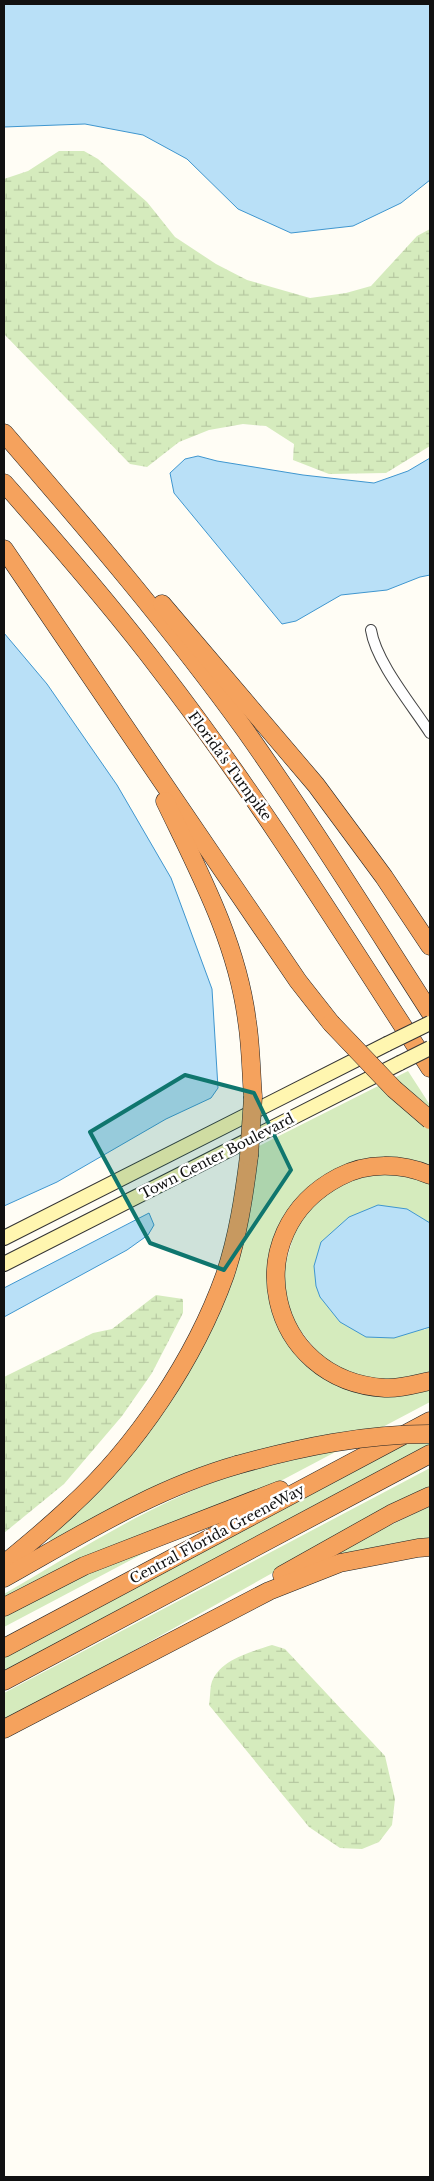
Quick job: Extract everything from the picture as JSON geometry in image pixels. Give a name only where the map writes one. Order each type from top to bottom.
[{"type":"highway","points":[[4,433],[143,582],[316,785],[384,877],[430,946]]},
{"type":"highway","points":[[4,433],[131,582],[244,729],[304,816],[430,1012]]},
{"type":"highway","name":"Florida's Turnpike","points":[[4,483],[106,602],[161,671],[218,748],[279,834],[430,1068]]},
{"type":"highway","points":[[4,549],[298,981],[331,1022],[394,1089],[430,1120]]},
{"type":"highway","points":[[4,1564],[71,1506],[116,1459],[174,1382],[204,1323],[224,1275],[242,1206],[250,1156],[252,1097],[247,1020],[233,955],[213,900],[149,768],[113,709]]},
{"type":"highway","points":[[430,1176],[414,1169],[391,1166],[369,1167],[348,1172],[327,1183],[309,1197],[295,1214],[284,1235],[277,1256],[275,1277],[280,1308],[289,1330],[311,1360],[342,1378],[364,1385],[387,1388],[430,1381]]},
{"type":"highway","name":"Central Florida GreeneWay","points":[[4,1648],[430,1420]]},
{"type":"highway","points":[[4,1578],[144,1501],[204,1475],[316,1444],[371,1437],[430,1434]]},
{"type":"highway","points":[[4,1681],[430,1454]]},
{"type":"highway","points":[[4,1607],[84,1566],[351,1463]]},
{"type":"highway","points":[[65,1697],[391,1514],[430,1496]]},
{"type":"highway","points":[[4,1729],[269,1591],[340,1563],[430,1547]]},
{"type":"main road","name":"Town Center Boulevard","points":[[4,1238],[430,1023]]},
{"type":"main road","name":"Town Center Boulevard","points":[[4,1264],[430,1048]]},
{"type":"street","points":[[371,630],[373,642],[379,656],[426,716],[430,732]]},
{"type":"highlighted area","points":[[185,1075],[254,1093],[291,1170],[224,1270],[150,1243],[90,1132]]},
{"type":"green space","points":[[59,151],[84,151],[98,159],[147,202],[175,237],[216,264],[247,280],[310,298],[346,293],[371,286],[417,236],[430,229],[430,446],[386,473],[329,474],[293,460],[294,444],[266,426],[243,424],[209,430],[179,442],[147,467],[130,464],[4,334],[4,179],[28,171]]},
{"type":"green space","points":[[408,1071],[430,1105],[430,1167],[333,1172],[317,1182],[290,1209],[279,1226],[270,1259],[271,1297],[347,1387],[369,1394],[398,1395],[430,1388],[430,1402],[4,1627],[4,1594],[147,1512],[208,1484],[239,1473],[233,1456],[171,1479],[51,1541],[49,1539],[95,1494],[139,1445],[242,1236],[257,1165],[259,1146]]},
{"type":"green space","points":[[396,1173],[430,1183],[430,1223],[407,1209],[424,1330],[430,1327],[430,1374],[408,1379],[384,1381],[349,1374],[324,1360],[292,1320],[282,1276],[297,1224],[330,1189],[359,1176]]},
{"type":"green space","points":[[156,1295],[183,1299],[183,1313],[152,1373],[122,1416],[64,1484],[4,1533],[4,1377],[93,1333],[112,1329]]},
{"type":"green space","points":[[430,1423],[430,1447],[4,1673],[4,1646]]},
{"type":"green space","points":[[430,1468],[430,1492],[301,1557],[4,1723],[4,1693]]},
{"type":"green space","points":[[430,1506],[430,1541],[321,1563],[356,1542]]},
{"type":"green space","points":[[272,1645],[285,1649],[385,1756],[395,1799],[392,1825],[379,1842],[362,1849],[340,1848],[309,1827],[209,1705],[211,1685],[214,1676],[220,1669],[236,1658]]},
{"type":"water","points":[[4,4],[430,4],[430,180],[401,203],[353,226],[291,233],[238,209],[187,159],[143,135],[85,124],[4,127]]},
{"type":"water","points":[[198,456],[217,461],[303,475],[374,483],[408,471],[430,458],[430,575],[387,590],[341,595],[296,621],[282,624],[174,493],[170,473],[185,459]]},
{"type":"water","points":[[4,633],[47,684],[117,785],[171,878],[212,989],[218,1088],[211,1098],[166,1119],[57,1182],[4,1206]]},
{"type":"water","points":[[378,1205],[407,1209],[430,1223],[430,1327],[394,1338],[366,1337],[340,1322],[320,1297],[316,1286],[314,1266],[321,1242],[349,1217]]},
{"type":"water","points":[[149,1213],[154,1225],[148,1235],[127,1250],[4,1317],[4,1288]]}]
